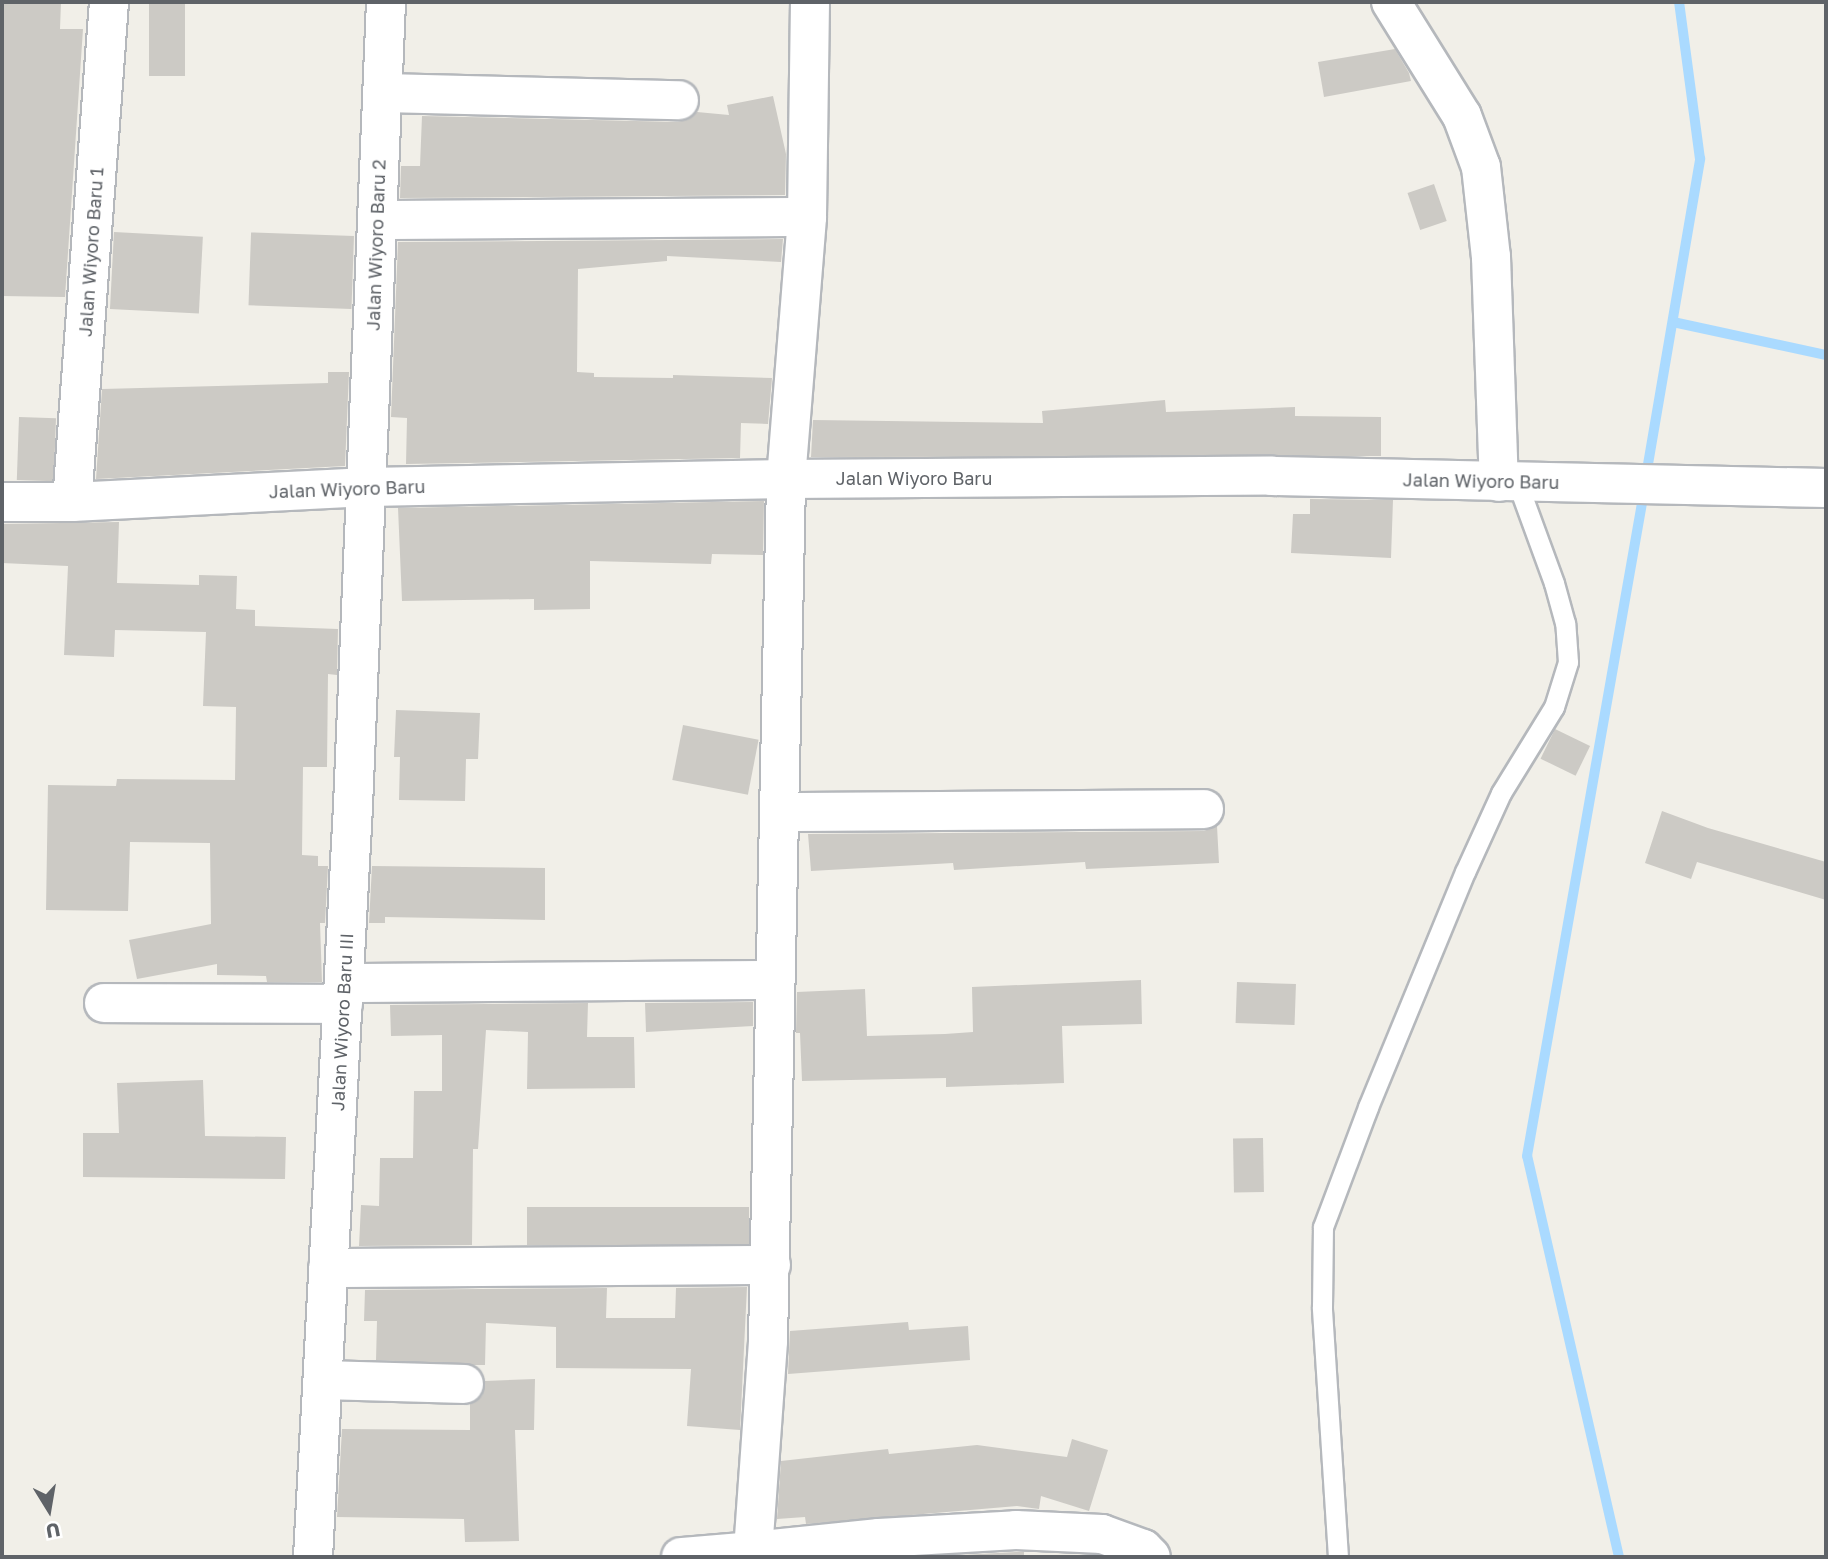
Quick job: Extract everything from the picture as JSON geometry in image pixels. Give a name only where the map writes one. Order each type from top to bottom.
[{"type":"street","name":"Jalan Wiyoro Baru 1","points":[[72,502],[109,2]]},
{"type":"street","name":"Jalan Wiyoro Baru 2","points":[[368,487],[386,2]]},
{"type":"street","points":[[753,1554],[771,1265],[775,980],[782,811],[786,479],[807,217],[810,2]]},
{"type":"street","points":[[1391,2],[1462,116],[1481,167],[1492,257],[1508,482]]},
{"type":"street","points":[[383,93],[679,100]]},
{"type":"street","points":[[377,220],[807,217]]},
{"type":"street","name":"Jalan Wiyoro Baru","points":[[2,502],[72,502],[368,487],[786,479],[1272,476],[1826,488]]},
{"type":"street","name":"Jalan Wiyoro Baru III","points":[[313,1557],[368,487]]},
{"type":"street","points":[[782,811],[1204,809]]},
{"type":"street","points":[[104,1003],[775,980]]},
{"type":"street","points":[[328,1268],[771,1265]]},
{"type":"street","points":[[324,1380],[464,1384]]},
{"type":"street","points":[[681,1557],[753,1554],[879,1538],[1016,1530],[1102,1534],[1142,1555]]},
{"type":"lane","points":[[1338,1557],[1322,1307],[1323,1227],[1368,1107],[1459,884],[1501,793],[1554,707],[1568,662],[1565,623],[1554,583],[1508,482]]},
{"type":"building","points":[[2,2],[61,2],[60,29],[83,29],[65,297],[2,296]]},
{"type":"building","points":[[149,2],[185,2],[185,76],[149,76]]},
{"type":"building","points":[[1395,49],[1411,81],[1324,97],[1318,62]]},
{"type":"building","points":[[773,96],[786,154],[785,195],[400,198],[401,166],[420,166],[422,116],[678,122],[689,119],[697,112],[729,115],[727,105]]},
{"type":"building","points":[[1434,184],[1447,221],[1420,230],[1408,193]]},
{"type":"building","points":[[114,232],[203,237],[199,314],[110,309]]},
{"type":"building","points":[[251,232],[354,236],[351,309],[249,305]]},
{"type":"building","points":[[783,239],[781,262],[667,256],[667,261],[578,269],[577,372],[594,373],[594,377],[673,378],[673,375],[772,378],[768,424],[741,423],[740,458],[406,464],[407,418],[391,417],[398,242]]},
{"type":"building","points":[[328,372],[349,372],[345,466],[96,479],[102,389],[328,383]]},
{"type":"building","points":[[1165,400],[1166,412],[1295,407],[1295,416],[1381,417],[1381,456],[811,457],[813,420],[1043,423],[1042,411]]},
{"type":"building","points":[[19,417],[56,418],[54,481],[17,480]]},
{"type":"building","points":[[1310,499],[1393,500],[1391,558],[1291,553],[1293,514],[1310,514]]},
{"type":"building","points":[[764,501],[763,555],[712,554],[711,564],[590,561],[590,609],[534,610],[534,599],[402,601],[398,508]]},
{"type":"building","points":[[119,522],[117,583],[199,585],[199,575],[237,576],[236,609],[255,610],[255,626],[338,629],[337,675],[328,674],[327,767],[303,767],[302,855],[318,856],[318,866],[328,866],[325,923],[320,923],[322,982],[267,982],[266,976],[217,975],[217,964],[137,979],[129,940],[211,924],[210,843],[130,842],[128,911],[46,910],[48,785],[116,786],[117,779],[235,780],[236,707],[203,706],[206,632],[115,630],[114,657],[64,655],[68,566],[2,563],[2,524]]},
{"type":"building","points":[[396,710],[480,713],[478,759],[466,759],[465,801],[399,800],[400,757],[394,757]]},
{"type":"building","points":[[683,725],[759,740],[748,795],[672,780]]},
{"type":"building","points":[[1555,729],[1590,746],[1576,776],[1541,759]]},
{"type":"building","points":[[1662,811],[1708,828],[1826,862],[1826,900],[1697,862],[1691,879],[1645,863]]},
{"type":"building","points":[[1217,826],[1219,863],[1086,869],[1085,862],[954,870],[953,863],[811,871],[808,834],[1204,831]]},
{"type":"building","points":[[372,866],[545,868],[545,920],[385,917],[385,923],[369,923]]},
{"type":"building","points":[[1141,980],[1142,1024],[1062,1026],[1064,1083],[946,1087],[946,1078],[802,1081],[800,1033],[796,1033],[797,992],[865,989],[867,1036],[945,1034],[973,1032],[972,987]]},
{"type":"building","points":[[1237,982],[1296,984],[1295,1025],[1236,1023]]},
{"type":"building","points":[[753,1002],[753,1026],[646,1032],[645,1003]]},
{"type":"building","points":[[588,1003],[587,1037],[634,1037],[635,1088],[527,1089],[528,1032],[486,1030],[478,1149],[473,1149],[472,1245],[359,1246],[361,1205],[379,1206],[380,1158],[413,1158],[414,1091],[442,1091],[442,1035],[391,1036],[390,1005]]},
{"type":"building","points":[[203,1080],[205,1136],[286,1137],[285,1179],[83,1177],[83,1133],[119,1133],[117,1083]]},
{"type":"building","points":[[1263,1138],[1264,1192],[1234,1193],[1233,1139]]},
{"type":"building","points":[[527,1207],[749,1207],[749,1245],[527,1245]]},
{"type":"building","points":[[747,1287],[740,1430],[687,1426],[691,1369],[556,1368],[556,1327],[486,1323],[485,1365],[473,1365],[376,1360],[377,1321],[364,1321],[365,1290],[607,1288],[606,1318],[675,1318],[676,1288]]},
{"type":"building","points":[[908,1322],[909,1330],[968,1326],[970,1360],[788,1374],[790,1331]]},
{"type":"building","points":[[535,1379],[534,1430],[515,1430],[519,1541],[465,1542],[464,1519],[337,1517],[342,1429],[470,1430],[470,1404],[482,1396],[485,1381]]},
{"type":"building","points":[[1072,1439],[1108,1450],[1089,1511],[1041,1496],[1039,1509],[1017,1506],[806,1524],[805,1517],[777,1519],[781,1461],[888,1449],[889,1454],[977,1445],[1067,1457]]},
{"type":"building","points":[[1024,1552],[1024,1557],[925,1557]]},
{"type":"waterway","points":[[1646,476],[1700,159],[1679,2]]},
{"type":"waterway","points":[[1673,322],[1826,355]]},
{"type":"waterway","points":[[1619,1557],[1527,1156],[1644,492]]}]
